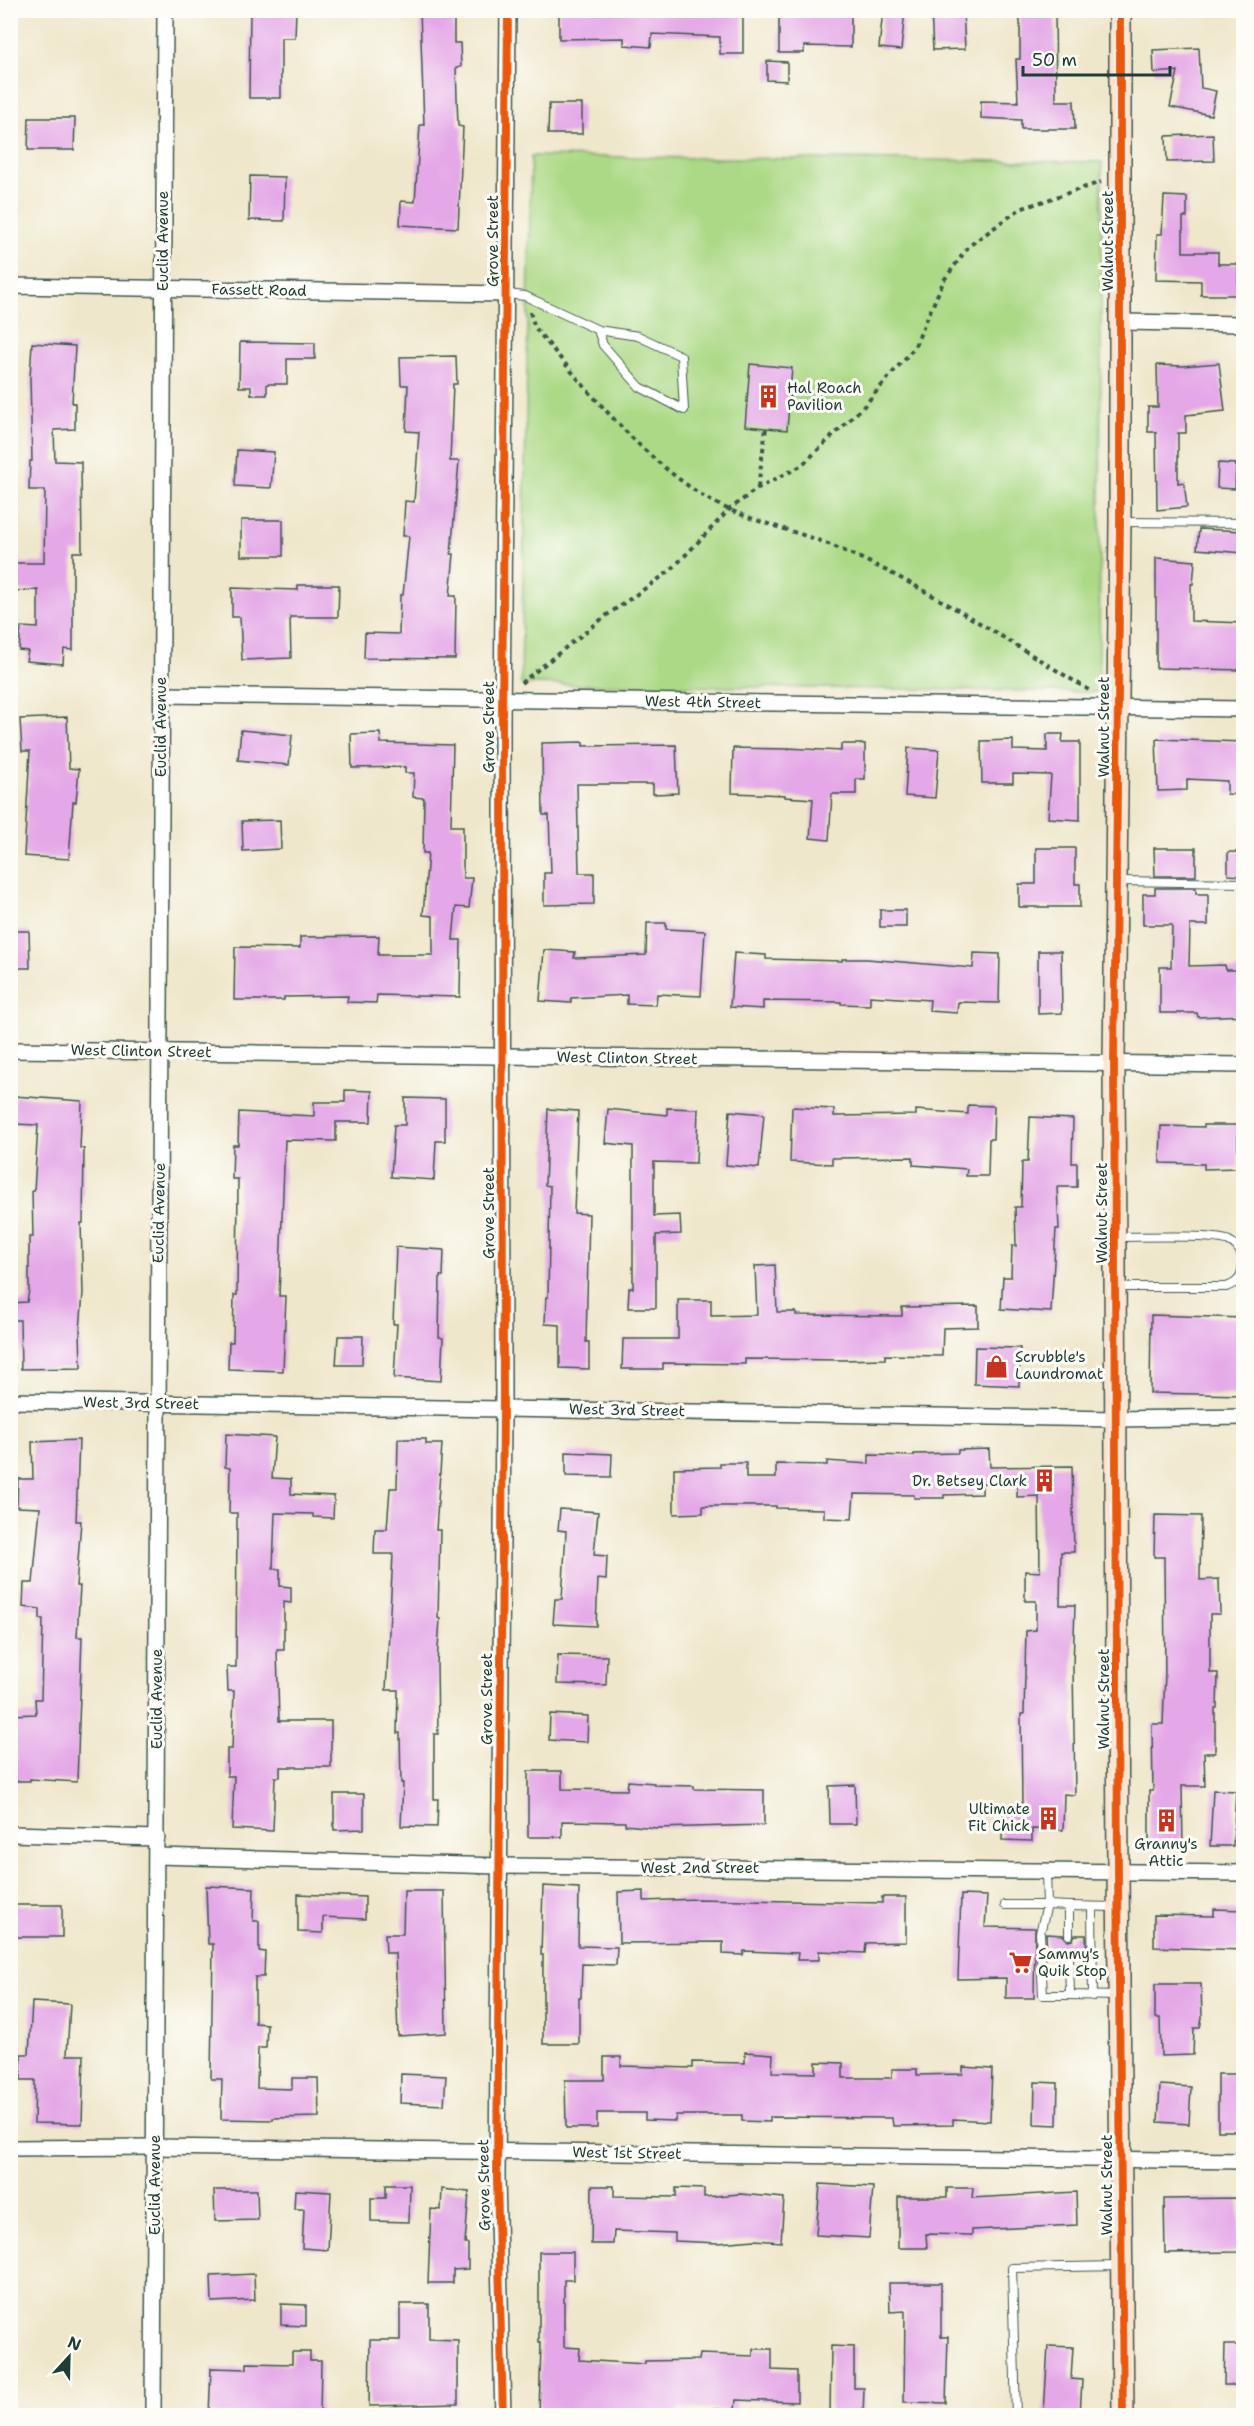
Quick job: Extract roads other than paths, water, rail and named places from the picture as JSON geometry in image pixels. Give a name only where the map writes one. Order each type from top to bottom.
[{"type":"street","name":"Euclid Avenue","points":[[153,2415],[165,10]]},
{"type":"street","name":"Grove Street","points":[[503,2415],[497,2152],[503,1408],[502,700],[508,10]]},
{"type":"street","name":"Walnut Street","points":[[1120,10],[1122,183],[1117,707],[1118,881],[1114,1062],[1123,2415]]},
{"type":"street","name":"Fassett Road","points":[[10,286],[507,294]]},
{"type":"street","points":[[1121,322],[1244,324]]},
{"type":"street","name":"West 4th Street","points":[[162,695],[1244,709]]},
{"type":"street","name":"West Clinton Street","points":[[10,1050],[1244,1065]]},
{"type":"street","name":"West 3rd Street","points":[[10,1401],[1117,1419],[1244,1417]]},
{"type":"street","points":[[10,1834],[157,1838]]},
{"type":"street","name":"West 2nd Street","points":[[157,1856],[500,1866],[1244,1873]]},
{"type":"street","name":"West 1st Street","points":[[10,2148],[155,2147],[1244,2161]]},
{"type":"lane","points":[[507,294],[525,296],[598,330],[638,336],[681,356],[684,410],[640,387],[603,345],[598,330]]},
{"type":"lane","points":[[1120,522],[1244,523]]},
{"type":"lane","points":[[1118,881],[1244,883]]},
{"type":"lane","points":[[1116,1236],[1221,1238],[1237,1247],[1242,1254],[1243,1269],[1241,1277],[1235,1284],[1226,1287],[1116,1287]]},
{"type":"lane","points":[[1046,1871],[1047,1905],[1040,1933],[1043,1995],[1120,1996]]},
{"type":"lane","points":[[1005,1905],[1118,1907]]},
{"type":"lane","points":[[1069,1906],[1070,1935]]},
{"type":"lane","points":[[1092,1907],[1093,1996]]},
{"type":"lane","points":[[1070,1956],[1070,1995]]},
{"type":"lane","points":[[1016,2415],[1012,2268],[1121,2266]]},
{"type":"place","name":"Hal Roach Pavilion","points":[[769,397]]},
{"type":"place","name":"Scrubble's Laundromat","points":[[997,1366]]},
{"type":"place","name":"Dr. Betsey Clark","points":[[1045,1481]]},
{"type":"place","name":"Ultimate Fit Chick","points":[[1048,1818]]},
{"type":"place","name":"Granny's Attic","points":[[1166,1820]]},
{"type":"place","name":"Sammy's Quik Stop","points":[[1020,1963]]}]
